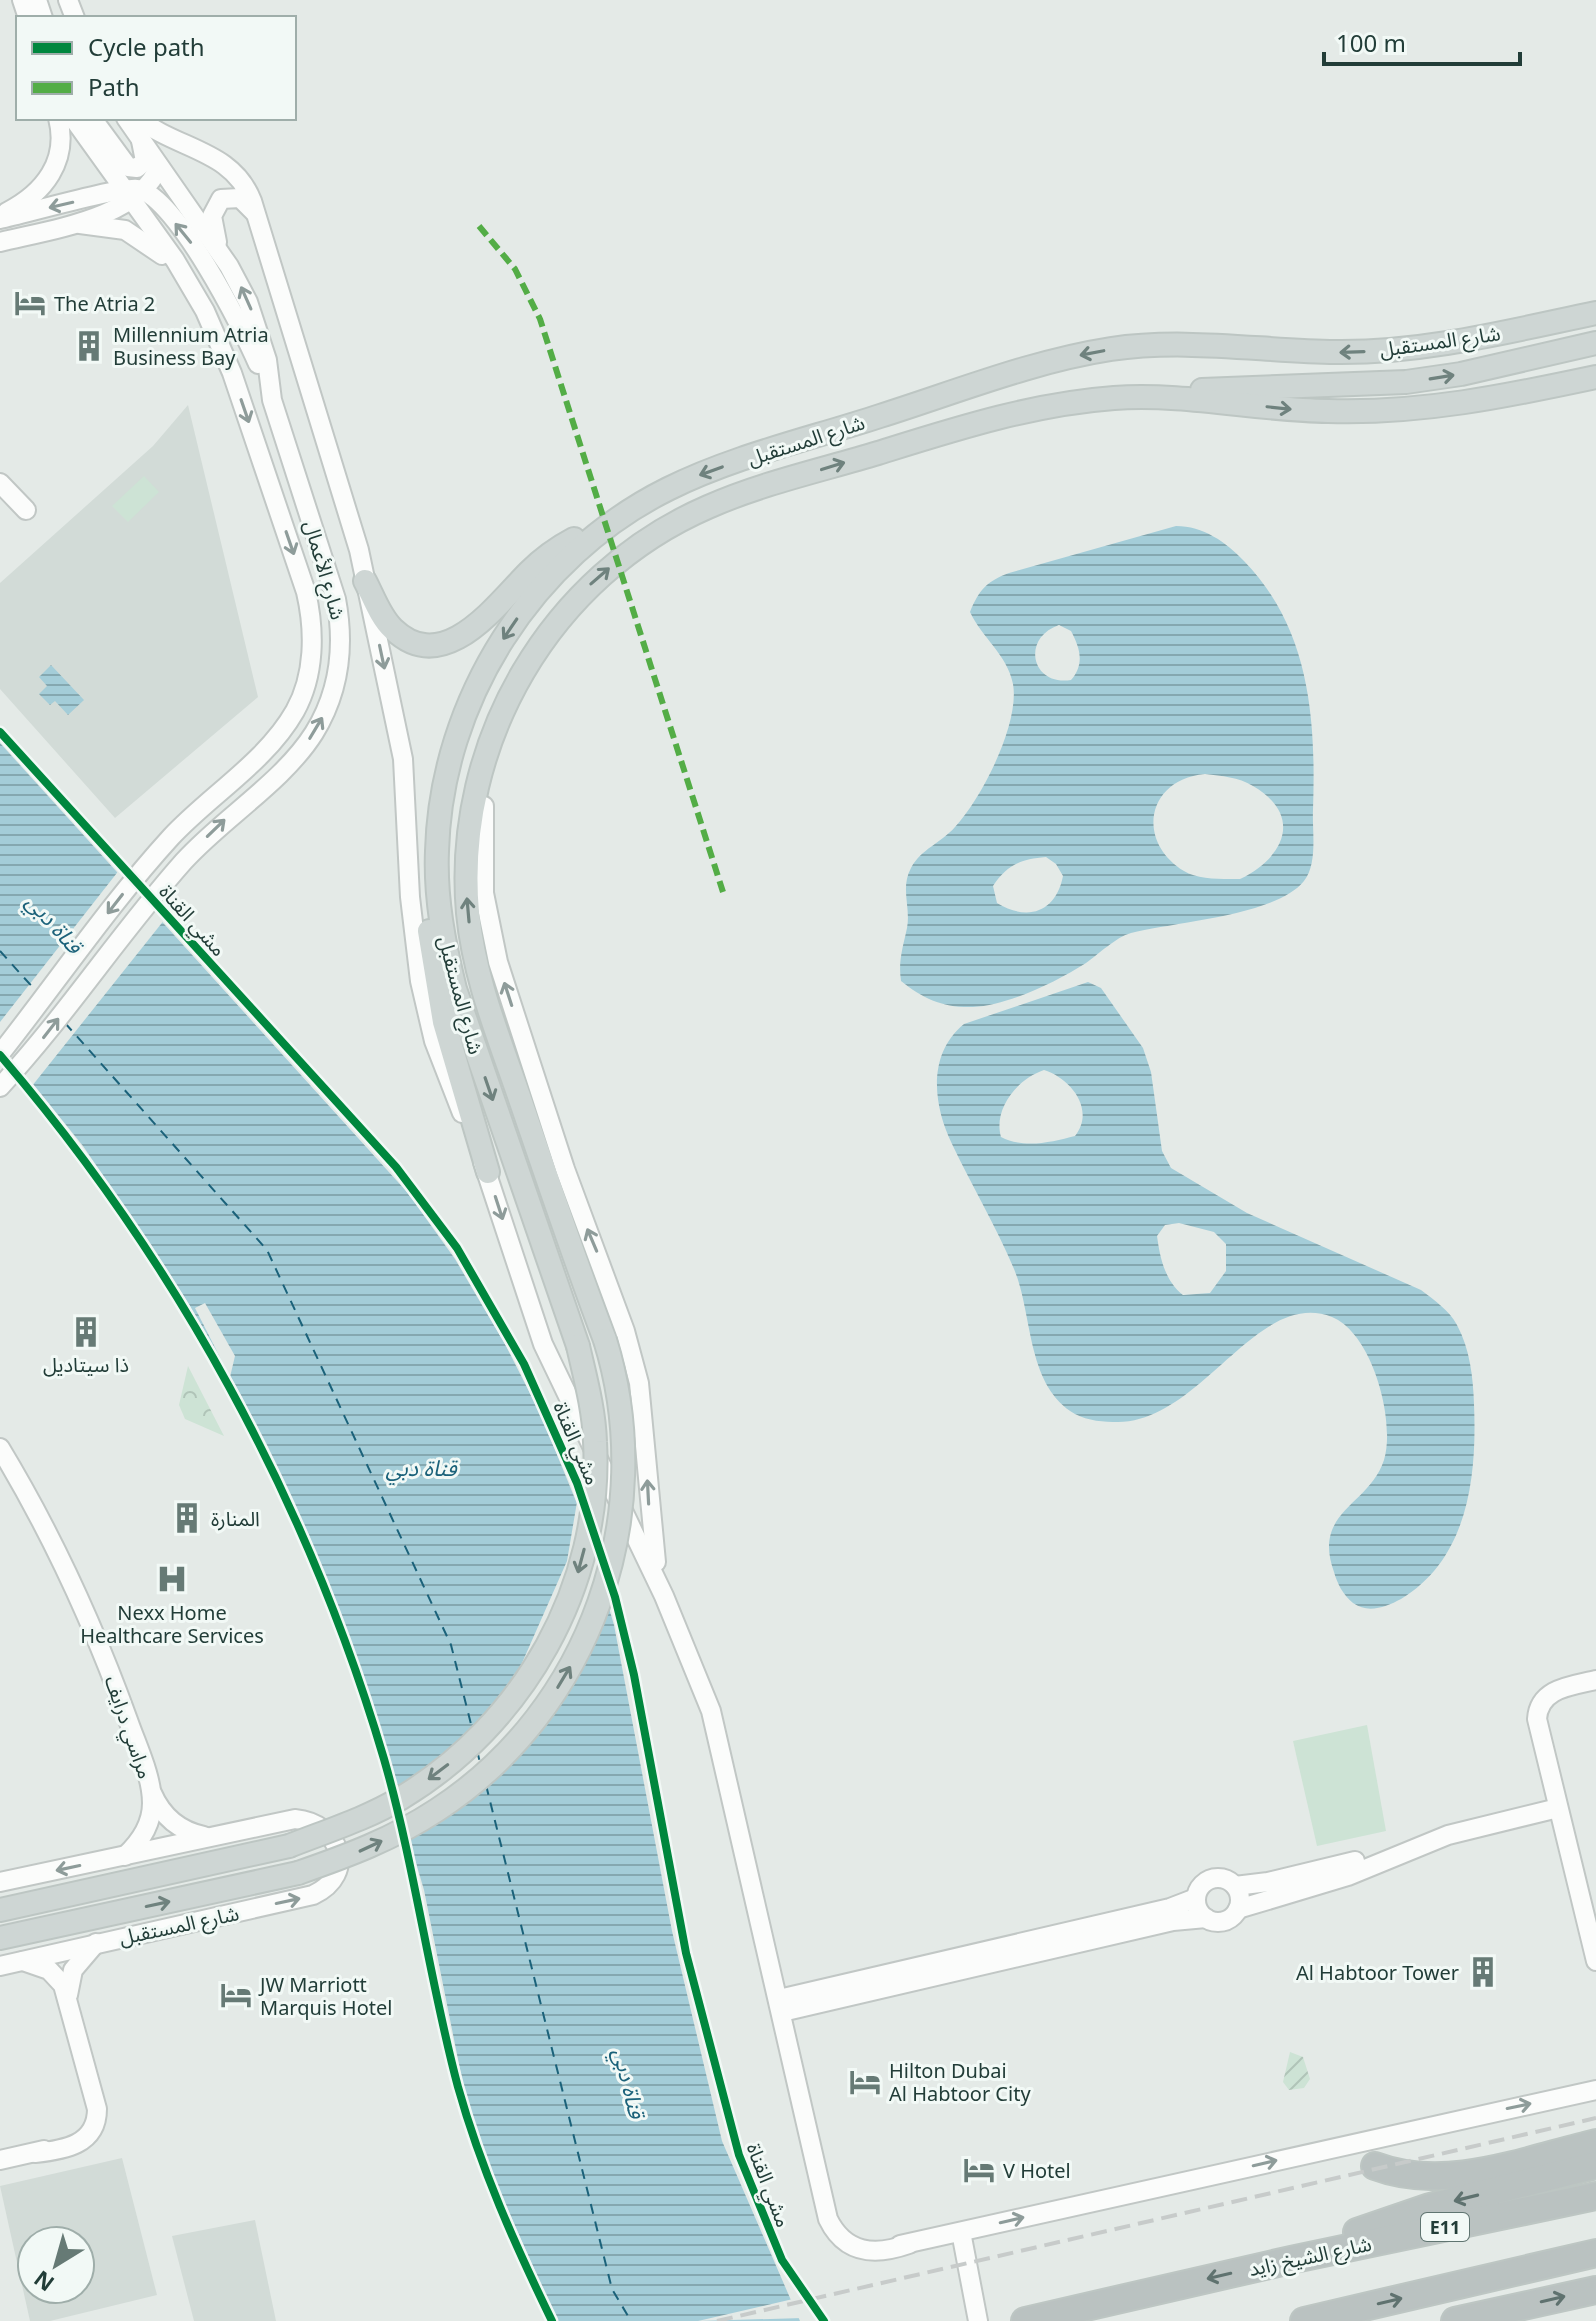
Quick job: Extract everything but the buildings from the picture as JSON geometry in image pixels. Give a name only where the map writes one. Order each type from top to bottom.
[{"type":"highway","points":[[1375,2166],[1411,2177],[1446,2178],[1596,2143]]},
{"type":"highway","points":[[1295,2259],[1362,2230],[1430,2207],[1596,2165]]},
{"type":"highway","name":"شارع الشيخ زايد","points":[[1025,2321],[1295,2259],[1596,2196]]},
{"type":"highway","points":[[1309,2320],[1596,2253]]},
{"type":"highway","points":[[1455,2321],[1596,2290]]},
{"type":"main road","name":"شارع المستقبل","points":[[0,1910],[289,1846],[374,1812],[435,1775],[489,1728],[540,1659],[576,1581],[594,1498],[595,1440],[578,1346],[455,989],[442,931],[436,871],[439,824],[448,771],[478,686],[507,633],[543,585],[585,542],[667,489],[728,465],[1082,355],[1174,344],[1378,351],[1473,339],[1595,313]]},
{"type":"main road","points":[[1170,397],[1218,389],[1406,382],[1461,374],[1596,343]]},
{"type":"main road","name":"شارع المستقبل","points":[[0,1938],[298,1873],[386,1839],[463,1791],[529,1728],[571,1665],[603,1596],[623,1507],[623,1416],[605,1340],[489,1009],[471,940],[467,894],[469,835],[476,788],[493,732],[524,668],[566,610],[617,562],[677,522],[742,494],[999,417],[1084,401],[1170,397],[1299,410],[1393,411],[1486,400],[1596,377]]},
{"type":"main road","points":[[365,581],[392,629],[420,643],[445,642],[479,625],[554,551],[611,523]]},
{"type":"main road","points":[[436,871],[427,911],[436,983],[488,1172]]},
{"type":"street","points":[[0,218],[27,201],[51,175],[61,143],[58,120]]},
{"type":"street","name":"شارع الأعمال","points":[[0,1054],[138,874],[189,818],[275,739],[295,711],[306,684],[312,623],[306,592],[232,373],[192,288],[133,194],[75,120]]},
{"type":"street","points":[[93,120],[124,164],[132,168],[145,161],[139,128]]},
{"type":"street","points":[[139,128],[227,163],[248,190],[339,478],[365,581],[403,759],[410,897],[423,1001],[440,1060],[488,1172],[537,1328],[664,1596],[717,1728],[823,2192],[837,2217],[855,2235],[878,2244],[909,2244],[1596,2090]]},
{"type":"street","name":"شارع الأعمال","points":[[0,1087],[184,861],[292,760],[318,726],[331,700],[342,642],[332,583],[272,400],[255,321],[218,249],[159,166],[139,128]]},
{"type":"street","points":[[0,242],[66,225],[133,194],[159,166]]},
{"type":"street","points":[[0,218],[133,194],[157,200],[214,278],[250,344],[272,400]]},
{"type":"street","points":[[218,249],[212,216],[216,204],[234,196],[255,212]]},
{"type":"street","points":[[66,225],[101,225],[136,235],[155,249],[192,288]]},
{"type":"street","points":[[0,483],[26,510]]},
{"type":"street","points":[[493,732],[481,846],[492,939],[565,1169],[607,1279],[633,1361],[644,1428],[651,1538],[664,1596]]},
{"type":"street","points":[[567,1391],[583,1400],[601,1400],[618,1393],[629,1379],[633,1361]]},
{"type":"street","name":"مراسي درايف","points":[[0,1448],[85,1612],[151,1791],[161,1810],[176,1825],[207,1836]]},
{"type":"street","points":[[1596,1680],[1557,1689],[1542,1701],[1538,1710],[1538,1730],[1596,1961]]},
{"type":"street","name":"مراسي درايف","points":[[124,1857],[147,1828],[151,1791]]},
{"type":"street","points":[[781,2006],[1173,1921],[1206,1918],[1224,1921],[1238,1909],[1270,1896],[1348,1876],[1448,1835],[1556,1802]]},
{"type":"street","points":[[1235,1886],[1338,1866],[1379,1852],[1430,1828],[1556,1802]]},
{"type":"street","name":"شارع المستقبل","points":[[0,1882],[295,1819],[309,1820],[331,1835],[337,1847],[338,1865],[331,1882],[313,1895],[0,1966]]},
{"type":"street","points":[[1206,1918],[1198,1909],[1196,1898],[1202,1885],[1213,1879],[1225,1879],[1235,1886],[1240,1897],[1238,1909]]},
{"type":"street","points":[[781,2006],[1170,1908],[1196,1898]]},
{"type":"street","points":[[68,1995],[79,1959],[98,1943]]},
{"type":"street","points":[[0,2160],[35,2153],[68,2140],[85,2124],[89,2106],[86,2070],[68,1995],[49,1970],[20,1961]]},
{"type":"street","points":[[961,2232],[978,2321]]},
{"type":"shaded area","points":[[188,405],[258,697],[115,818],[0,689],[0,583],[153,446]]},
{"type":"shaded area","points":[[122,2158],[157,2295],[50,2321],[30,2321],[26,2305],[96,2305],[96,2225],[16,2225],[16,2258],[0,2186]]},
{"type":"shaded area","points":[[255,2220],[276,2321],[194,2321],[172,2236]]},
{"type":"green space","points":[[144,476],[159,492],[128,522],[112,506]]},
{"type":"green space","points":[[188,1366],[224,1436],[185,1419],[179,1405]]},
{"type":"green space","points":[[1367,1725],[1386,1831],[1317,1846],[1293,1741]]},
{"type":"green space","points":[[1290,2052],[1303,2057],[1310,2079],[1304,2088],[1289,2090],[1283,2082]]},
{"type":"water","points":[[1176,526],[1205,532],[1237,554],[1266,587],[1283,616],[1296,646],[1304,677],[1313,742],[1313,856],[1304,881],[1290,893],[1271,902],[1223,916],[1131,933],[1047,985],[1002,1002],[973,1007],[953,1006],[917,993],[901,981],[908,920],[906,883],[915,861],[950,833],[966,814],[987,779],[1005,739],[1014,700],[1010,673],[970,612],[985,587],[1009,573]],"holes":[[[1059,625],[1071,631],[1079,650],[1080,662],[1071,680],[1047,676],[1036,660],[1039,640]],[[1205,774],[1230,777],[1253,786],[1269,798],[1279,810],[1283,823],[1282,836],[1268,860],[1240,879],[1226,879],[1190,874],[1168,858],[1158,844],[1154,813],[1170,787],[1185,778]],[[1046,857],[1056,864],[1063,876],[1054,898],[1039,910],[1030,912],[1019,912],[997,903],[993,886],[998,879],[1015,864]]]},
{"type":"water","points":[[51,665],[84,700],[68,715],[55,701],[50,705],[39,694],[47,686],[39,677]]},
{"type":"water","name":"قناة دبي","points":[[0,743],[407,1192],[455,1259],[506,1346],[540,1413],[582,1516],[614,1625],[672,1931],[722,2141],[800,2321],[557,2321],[491,2171],[464,2089],[424,1890],[358,1667],[309,1535],[242,1397],[228,1372],[211,1356],[190,1306],[83,1146],[0,1043]]},
{"type":"water","points":[[1088,982],[1101,988],[1143,1048],[1151,1072],[1162,1151],[1171,1168],[1247,1213],[1421,1290],[1450,1315],[1461,1334],[1470,1363],[1475,1431],[1473,1459],[1464,1513],[1455,1538],[1442,1561],[1424,1582],[1401,1599],[1371,1609],[1349,1600],[1335,1576],[1329,1552],[1330,1535],[1345,1510],[1377,1476],[1384,1460],[1387,1423],[1378,1380],[1369,1359],[1359,1340],[1332,1317],[1305,1313],[1279,1321],[1253,1337],[1176,1401],[1148,1416],[1118,1422],[1096,1421],[1075,1414],[1059,1402],[1039,1368],[1014,1269],[952,1144],[941,1113],[937,1081],[939,1065],[952,1036],[964,1024]],"holes":[[[1044,1070],[1063,1080],[1077,1096],[1083,1115],[1075,1136],[1028,1144],[1001,1137],[999,1126],[1009,1096],[1025,1080]],[[1179,1223],[1214,1232],[1226,1244],[1226,1271],[1210,1293],[1183,1295],[1168,1276],[1157,1236],[1165,1225]]]},
{"type":"pier","points":[[120,869],[165,919],[32,1086],[0,1049],[0,1022]]},
{"type":"pier","points":[[205,1303],[235,1356],[230,1377],[195,1308]]},
{"type":"pier","points":[[578,1496],[611,1599],[559,1703],[529,1744],[494,1782],[406,1842],[391,1789],[419,1774],[456,1744],[490,1710],[518,1672],[567,1561]]},
{"type":"pier","points":[[793,2299],[803,2318],[698,2321]]},
{"type":"ferry route","points":[[0,951],[36,991]]},
{"type":"ferry route","points":[[65,1023],[267,1250],[451,1645],[472,1728]]},
{"type":"ferry route","points":[[477,1750],[480,1763]]},
{"type":"ferry route","points":[[486,1785],[612,2289],[631,2321]]},
{"type":"railway","points":[[717,2321],[1596,2118]]},
{"type":"marked path","points":[[479,226],[515,269],[540,319],[723,892]]},
{"type":"cycle path","name":"مشي القناة","points":[[0,732],[396,1167],[457,1248],[524,1364],[577,1483],[615,1597],[634,1675],[686,1953],[739,2155],[782,2260],[824,2321]]},
{"type":"cycle path","points":[[0,1055],[64,1133],[178,1299],[229,1387],[317,1569],[353,1663],[384,1759],[405,1841],[448,2046],[467,2117],[500,2206],[552,2321]]},
{"type":"place","name":"The Atria 2","points":[[30,303]]},
{"type":"place","name":"Millennium Atria Business Bay","points":[[89,346]]},
{"type":"place","name":"ذا سيتاديل","points":[[86,1332]]},
{"type":"place","name":"المنارة","points":[[187,1518]]},
{"type":"place","name":"Nexx Home Healthcare Services","points":[[172,1579]]},
{"type":"place","name":"Al Habtoor Tower","points":[[1483,1972]]},
{"type":"place","name":"JW Marriott Marquis Hotel","points":[[236,1995]]},
{"type":"place","name":"Hilton Dubai Al Habtoor City","points":[[865,2082]]},
{"type":"place","name":"V Hotel","points":[[979,2170]]}]
